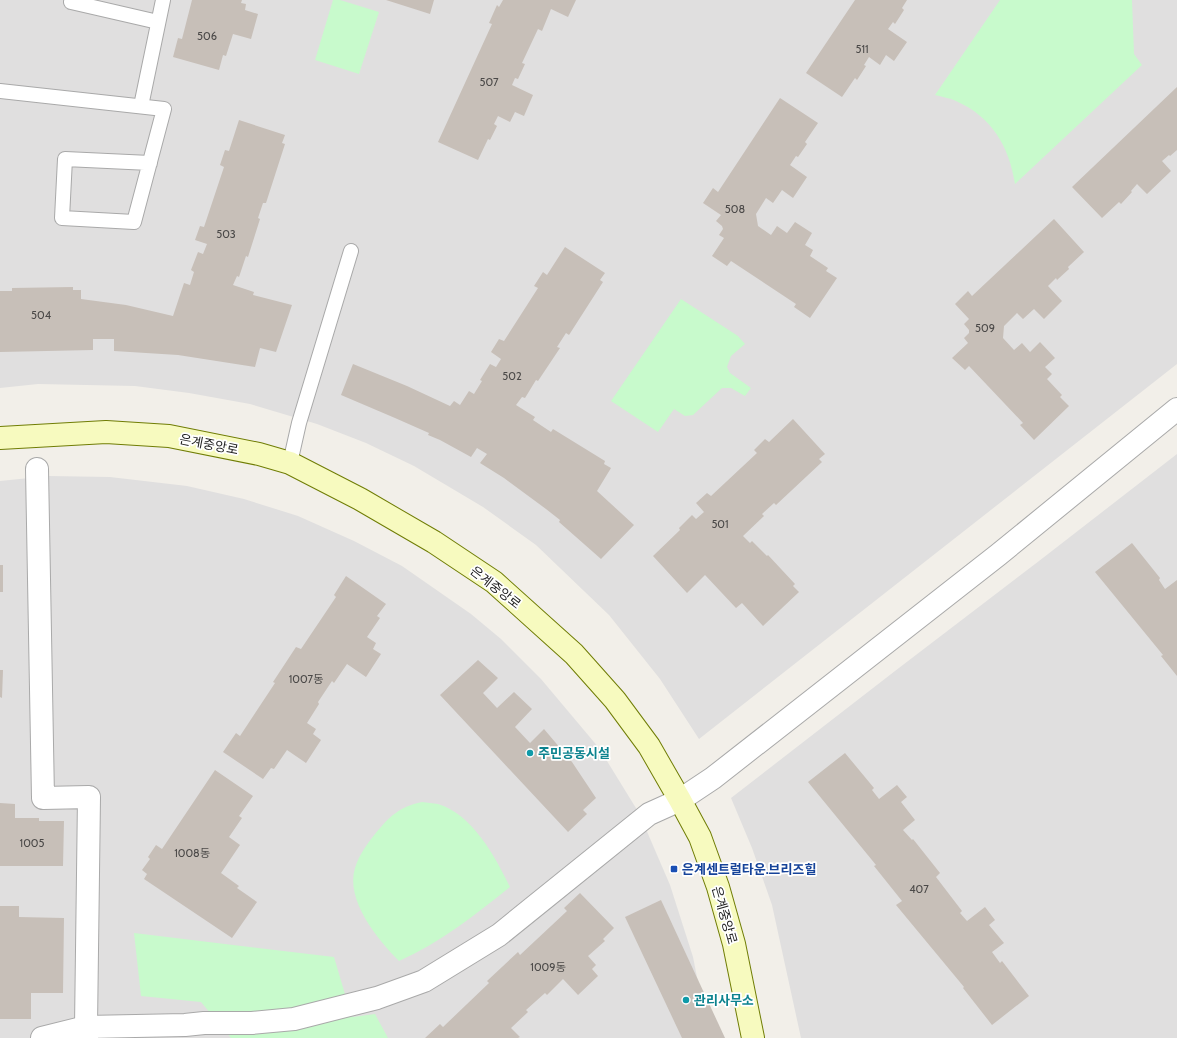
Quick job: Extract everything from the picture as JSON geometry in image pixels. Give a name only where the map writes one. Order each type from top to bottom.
[{"type":"street","points":[[42,1038],[86,1032],[204,1023],[252,1023],[294,1019],[377,998],[424,981],[499,935],[649,814],[680,800],[713,778],[992,560],[1177,409]]},
{"type":"street","name":"은계중앙로","points":[[0,438],[106,432],[170,436],[259,454],[290,463],[360,499],[434,542],[494,582],[574,654],[615,700],[649,746],[680,800],[700,837],[718,887],[734,944],[753,1038]]},
{"type":"street","points":[[37,469],[43,798],[89,797],[86,1032]]},
{"type":"lane","points":[[72,0],[71,2],[158,22]]},
{"type":"lane","points":[[141,106],[163,0]]},
{"type":"lane","points":[[0,91],[164,108],[150,163],[134,222],[62,218],[65,159],[150,163]]},
{"type":"lane","points":[[290,463],[299,423],[351,251]]},
{"type":"shaded area","points":[[0,0],[1177,0],[1177,364],[699,739],[660,679],[609,615],[536,545],[483,507],[414,466],[366,443],[317,424],[250,404],[189,393],[135,386],[38,384],[0,388]]},
{"type":"shaded area","points":[[1177,454],[1177,1038],[801,1038],[772,905],[752,848],[731,798]]},
{"type":"shaded area","points":[[49,476],[110,477],[187,486],[244,499],[298,516],[354,541],[402,566],[471,614],[501,639],[541,679],[599,748],[639,813],[670,885],[693,957],[709,1038],[0,1038],[0,481]]},
{"type":"green space","points":[[333,0],[340,0],[379,12],[359,74],[315,60]]},
{"type":"green space","points":[[1000,0],[1132,0],[1134,54],[1142,65],[1015,184],[1008,157],[1003,145],[989,124],[980,115],[969,108],[954,100],[935,95]]},
{"type":"green space","points":[[681,299],[738,336],[745,344],[731,356],[727,367],[730,373],[751,388],[745,396],[731,388],[722,388],[693,415],[685,416],[674,409],[658,432],[611,401]]},
{"type":"green space","points":[[422,802],[438,804],[450,809],[472,826],[490,850],[510,887],[443,937],[399,961],[373,931],[365,919],[355,893],[353,880],[355,868],[361,854],[380,828],[396,813],[414,804]]},
{"type":"green space","points":[[134,933],[334,957],[353,1017],[375,1014],[388,1038],[231,1038],[201,1002],[141,996]]},
{"type":"building","points":[[192,0],[242,0],[241,3],[246,4],[245,10],[258,14],[251,39],[233,34],[226,56],[223,55],[219,70],[173,57],[178,38],[182,39]]},
{"type":"building","points":[[386,0],[434,0],[430,14]]},
{"type":"building","points":[[503,0],[576,0],[568,17],[551,9],[542,31],[538,29],[522,63],[525,64],[518,79],[515,78],[512,85],[533,95],[524,116],[515,112],[510,122],[498,116],[494,124],[497,126],[490,140],[488,139],[478,160],[438,142],[492,24],[489,23],[497,5],[499,7]]},
{"type":"building","points":[[855,0],[907,0],[902,8],[904,10],[895,24],[893,22],[888,29],[907,42],[894,61],[886,55],[880,65],[869,57],[864,65],[866,66],[857,80],[855,78],[842,97],[806,73]]},
{"type":"building","points":[[1177,87],[1177,150],[1162,161],[1171,171],[1147,194],[1137,184],[1121,204],[1119,202],[1102,218],[1072,187]]},
{"type":"building","points":[[780,98],[818,123],[805,142],[807,144],[790,165],[807,177],[793,198],[782,190],[773,203],[766,198],[756,214],[758,226],[771,235],[777,226],[787,233],[795,222],[812,233],[805,245],[813,250],[810,256],[828,268],[826,271],[837,278],[810,318],[794,307],[796,304],[731,261],[727,266],[712,256],[724,238],[719,235],[723,229],[722,226],[716,221],[721,215],[703,203],[713,188],[718,192]]},
{"type":"building","points":[[239,120],[285,135],[282,143],[285,144],[266,203],[263,203],[258,218],[260,219],[248,257],[246,256],[239,277],[237,276],[233,285],[254,292],[253,295],[292,305],[276,352],[260,348],[255,367],[178,355],[114,351],[114,339],[93,339],[93,350],[0,352],[0,291],[12,291],[12,288],[73,287],[73,290],[81,290],[81,299],[126,305],[173,316],[184,283],[190,285],[194,272],[191,270],[198,252],[203,254],[207,244],[195,240],[200,226],[204,227],[224,167],[220,165],[225,150],[229,151]]},
{"type":"building","points":[[1054,219],[1084,252],[1068,267],[1069,269],[1048,286],[1062,301],[1044,319],[1034,309],[1023,319],[1017,313],[1004,326],[1003,338],[1014,350],[1022,343],[1030,352],[1040,342],[1055,358],[1045,367],[1052,374],[1047,379],[1062,395],[1060,397],[1069,406],[1034,440],[1020,425],[1023,423],[969,366],[965,370],[952,358],[968,343],[964,338],[969,333],[969,330],[964,324],[969,319],[955,304],[968,291],[972,296]]},
{"type":"building","points":[[565,247],[605,273],[600,280],[603,282],[569,335],[566,333],[557,347],[560,348],[538,381],[536,380],[525,398],[522,397],[516,405],[535,417],[533,420],[551,432],[553,429],[605,461],[604,464],[611,468],[597,491],[634,525],[601,559],[559,522],[560,520],[504,478],[480,463],[487,454],[477,448],[471,457],[428,435],[429,433],[341,395],[353,364],[407,386],[450,406],[454,401],[460,405],[469,391],[474,394],[482,381],[480,380],[490,364],[496,367],[501,359],[491,352],[499,339],[504,341],[538,288],[534,286],[543,272],[547,275]]},
{"type":"building","points":[[793,419],[825,454],[819,459],[822,462],[776,505],[774,503],[762,514],[764,516],[743,536],[750,543],[752,541],[767,556],[768,555],[795,584],[793,586],[799,592],[763,626],[742,603],[736,608],[705,575],[687,593],[653,556],[680,530],[679,528],[692,515],[696,519],[704,512],[696,503],[707,493],[711,496],[757,453],[754,450],[765,439],[769,442]]},
{"type":"building","points":[[1132,543],[1160,578],[1159,580],[1165,589],[1177,580],[1177,676],[1161,656],[1163,655],[1095,572]]},
{"type":"building","points":[[0,565],[3,565],[3,592],[0,592]]},
{"type":"building","points":[[346,576],[386,604],[377,616],[380,618],[367,637],[376,643],[373,649],[381,654],[366,677],[347,664],[334,683],[332,681],[318,702],[319,704],[307,723],[316,729],[313,734],[321,740],[306,763],[287,750],[274,769],[271,768],[263,779],[223,752],[236,733],[240,736],[275,683],[273,682],[296,647],[301,649],[336,597],[334,595]]},
{"type":"building","name":"주민공동시설","points":[[478,660],[498,678],[483,693],[497,708],[514,692],[532,709],[515,727],[530,743],[544,729],[572,762],[596,798],[583,810],[587,814],[568,832],[440,695]]},
{"type":"building","points":[[0,670],[3,670],[2,698],[0,697]]},
{"type":"building","points":[[845,753],[874,788],[872,790],[879,799],[897,785],[907,797],[901,802],[915,820],[903,830],[912,840],[913,839],[940,873],[936,877],[962,911],[960,913],[967,921],[985,907],[995,920],[989,925],[1004,943],[992,952],[1000,963],[1002,961],[1029,996],[992,1025],[963,988],[964,987],[896,905],[902,901],[874,866],[876,865],[808,782]]},
{"type":"building","points":[[215,770],[253,796],[239,816],[242,818],[229,837],[240,845],[221,873],[239,886],[237,888],[257,902],[232,938],[144,879],[147,874],[142,870],[150,859],[148,857],[156,845],[162,849]]},
{"type":"building","points":[[0,803],[15,804],[15,818],[39,818],[39,821],[64,821],[63,866],[0,866]]},
{"type":"building","points":[[580,893],[614,928],[603,939],[605,941],[588,956],[596,965],[592,969],[598,976],[578,995],[563,979],[547,995],[545,993],[526,1010],[528,1012],[511,1028],[520,1037],[518,1038],[425,1038],[440,1024],[443,1027],[489,983],[487,981],[518,952],[520,955],[567,911],[564,908]]},
{"type":"building","name":"관리사무소","points":[[661,900],[725,1038],[682,1038],[625,917]]},
{"type":"building","points":[[0,906],[19,906],[19,917],[64,918],[63,993],[31,993],[31,1019],[0,1019]]},
{"type":"place","name":"주민공동시설","points":[[530,753]]},
{"type":"place","name":"은계센트럴타운.브리즈힐","points":[[674,869]]},
{"type":"place","name":"관리사무소","points":[[686,1000]]}]
